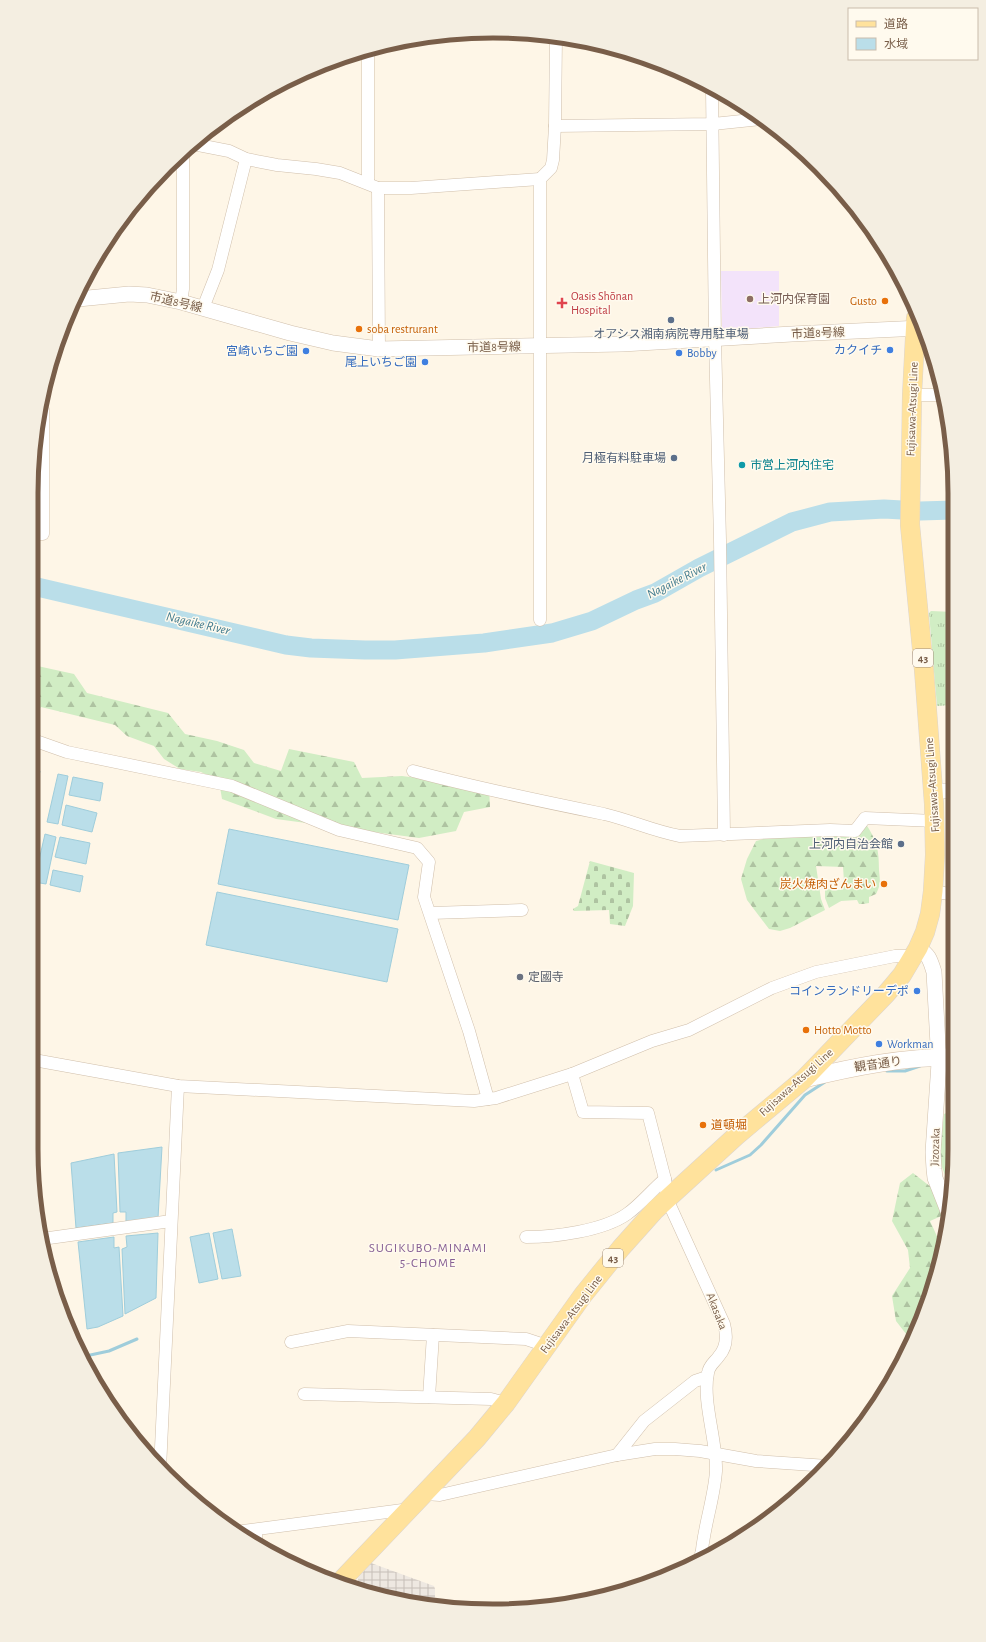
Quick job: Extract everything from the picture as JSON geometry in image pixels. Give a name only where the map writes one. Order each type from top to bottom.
[{"type":"main road","name":"Fujisawa-Atsugi Line","points":[[345,1579],[477,1438],[506,1403],[583,1295],[621,1248],[655,1210],[736,1136],[804,1079],[886,994],[902,975],[925,932],[933,891],[935,821],[924,670],[910,525],[912,395],[918,331]]},
{"type":"main road","name":"観音通り","points":[[804,1079],[855,1067],[947,1057]]},
{"type":"street","points":[[540,620],[540,180],[551,168],[555,126],[556,43]]},
{"type":"street","points":[[368,56],[379,349]]},
{"type":"street","points":[[712,95],[724,835]]},
{"type":"street","points":[[555,126],[713,124],[753,120]]},
{"type":"street","points":[[200,145],[230,151],[246,159],[277,165],[340,173],[373,185],[410,188],[540,180]]},
{"type":"street","points":[[203,308],[218,270],[246,159]]},
{"type":"street","points":[[181,302],[183,289],[182,161]]},
{"type":"street","name":"市道8号線","points":[[82,299],[129,294],[147,295],[181,302],[332,343],[379,349],[622,344],[915,325]]},
{"type":"street","points":[[912,395],[937,395]]},
{"type":"street","points":[[38,513],[42,437]]},
{"type":"street","points":[[38,742],[67,752],[232,786],[339,830],[417,848],[430,862],[424,897],[431,913],[469,1031],[488,1099]]},
{"type":"street","points":[[413,771],[486,790],[632,821],[661,832],[680,836],[830,830],[855,831],[865,818],[935,821]]},
{"type":"street","points":[[933,791],[948,791]]},
{"type":"street","points":[[933,891],[948,894]]},
{"type":"street","points":[[431,913],[522,910]]},
{"type":"street","points":[[38,1061],[178,1086],[466,1100],[488,1099],[496,1098],[572,1074],[652,1041],[690,1030],[772,988],[816,972],[915,952]]},
{"type":"street","name":"Jizozaka","points":[[915,952],[926,953],[931,960],[947,1057],[934,1169],[935,1178],[945,1202]]},
{"type":"street","name":"Akasaka","points":[[572,1074],[583,1112],[648,1113],[665,1179],[667,1199],[726,1330],[724,1349],[710,1366],[708,1377]]},
{"type":"street","points":[[160,1459],[178,1086]]},
{"type":"street","points":[[526,1237],[554,1236],[584,1230],[615,1221],[627,1214],[665,1179]]},
{"type":"street","points":[[47,1237],[171,1221]]},
{"type":"street","points":[[291,1342],[348,1331],[526,1339],[547,1346]]},
{"type":"street","points":[[429,1397],[433,1335]]},
{"type":"street","points":[[617,1455],[644,1421],[696,1381],[708,1377],[708,1396],[716,1471],[706,1551]]},
{"type":"street","points":[[304,1394],[491,1398],[506,1403]]},
{"type":"street","points":[[425,1494],[440,1494],[617,1455],[655,1449],[700,1451],[756,1461],[820,1465]]},
{"type":"street","points":[[246,1531],[410,1509]]},
{"type":"street","points":[[256,1530],[256,1537]]},
{"type":"shaded area","name":"上河内保育園","points":[[721,271],[779,271],[779,326],[722,331]]},
{"type":"shaded area","points":[[371,1563],[434,1586],[435,1600],[404,1595],[358,1583],[358,1578]]},
{"type":"green space","points":[[931,611],[948,612],[948,705],[937,706],[929,613]]},
{"type":"green space","points":[[38,666],[74,674],[87,693],[168,713],[185,734],[217,741],[244,750],[254,763],[281,771],[289,749],[354,762],[362,778],[402,776],[489,787],[490,807],[464,812],[456,831],[419,838],[276,819],[222,799],[219,781],[201,772],[180,769],[164,759],[154,746],[127,736],[115,725],[41,707],[38,711]]},
{"type":"green space","points":[[865,823],[876,845],[880,880],[879,888],[876,894],[869,897],[869,903],[859,904],[857,900],[841,901],[829,908],[825,898],[825,889],[841,890],[844,881],[843,867],[816,866],[821,899],[825,910],[790,928],[780,931],[769,929],[747,900],[741,879],[747,859],[756,841],[783,834]]},
{"type":"green space","points":[[590,861],[634,873],[633,906],[625,926],[610,924],[609,910],[574,911],[573,909],[578,906]]},
{"type":"green space","points":[[948,1112],[947,1179],[941,1165],[941,1140],[944,1114]]},
{"type":"green space","points":[[913,1173],[936,1191],[944,1209],[943,1215],[930,1221],[939,1240],[924,1295],[907,1336],[896,1321],[892,1296],[910,1268],[908,1250],[892,1221],[900,1183]]},
{"type":"water","points":[[58,774],[68,776],[58,824],[47,822]]},
{"type":"water","points":[[73,777],[103,783],[100,801],[69,795]]},
{"type":"water","points":[[66,805],[97,813],[92,832],[62,825]]},
{"type":"water","points":[[229,829],[409,865],[398,920],[218,884]]},
{"type":"water","points":[[45,834],[56,837],[46,884],[38,883],[38,865]]},
{"type":"water","points":[[60,837],[90,843],[86,864],[55,857]]},
{"type":"water","points":[[53,870],[83,876],[80,892],[50,885]]},
{"type":"water","points":[[217,892],[398,929],[387,982],[206,945]]},
{"type":"water","points":[[162,1147],[158,1218],[126,1222],[126,1212],[120,1212],[118,1153]]},
{"type":"water","points":[[114,1154],[117,1212],[113,1213],[113,1223],[76,1228],[71,1163]]},
{"type":"water","points":[[232,1229],[241,1276],[222,1279],[213,1233]]},
{"type":"water","points":[[158,1233],[156,1298],[125,1314],[122,1249],[127,1247],[126,1236]]},
{"type":"water","points":[[209,1233],[218,1279],[199,1283],[190,1237]]},
{"type":"water","points":[[114,1237],[114,1248],[119,1247],[123,1316],[98,1327],[87,1329],[78,1242]]},
{"type":"waterway","name":"Nagaike River","points":[[38,587],[286,645],[311,648],[395,650],[484,643],[552,633],[592,621],[636,600],[655,593],[699,568],[792,522],[830,512],[884,509],[920,511],[948,510]]},
{"type":"waterway","points":[[887,1071],[905,1071],[920,1066]]},
{"type":"waterway","points":[[716,1170],[750,1155],[761,1145],[805,1095],[825,1082]]},
{"type":"waterway","points":[[88,1356],[109,1351],[137,1339]]},
{"type":"place","name":"上河内保育園","points":[[750,299]]},
{"type":"place","name":"Gusto","points":[[885,301]]},
{"type":"place","name":"Oasis Shōnan Hospital","points":[[562,303]]},
{"type":"place","name":"オアシス湘南病院専用駐車場","points":[[671,320]]},
{"type":"place","name":"soba restrurant","points":[[359,329]]},
{"type":"place","name":"カクイチ","points":[[890,350]]},
{"type":"place","name":"宮崎いちご園","points":[[306,351]]},
{"type":"place","name":"Bobby","points":[[679,353]]},
{"type":"place","name":"尾上いちご園","points":[[425,362]]},
{"type":"place","name":"月極有料駐車場","points":[[674,458]]},
{"type":"place","name":"市営上河内住宅","points":[[742,465]]},
{"type":"place","name":"上河内自治会館","points":[[901,844]]},
{"type":"place","name":"炭火焼肉ざんまい","points":[[884,884]]},
{"type":"place","name":"定國寺","points":[[520,977]]},
{"type":"place","name":"コインランドリーデポ","points":[[917,991]]},
{"type":"place","name":"Hotto Motto","points":[[806,1030]]},
{"type":"place","name":"Workman","points":[[879,1044]]},
{"type":"place","name":"道頓堀","points":[[703,1125]]},
{"type":"district","name":"SUGIKUBO-MINAMI 5-CHOME","points":[[428,1256]]}]
